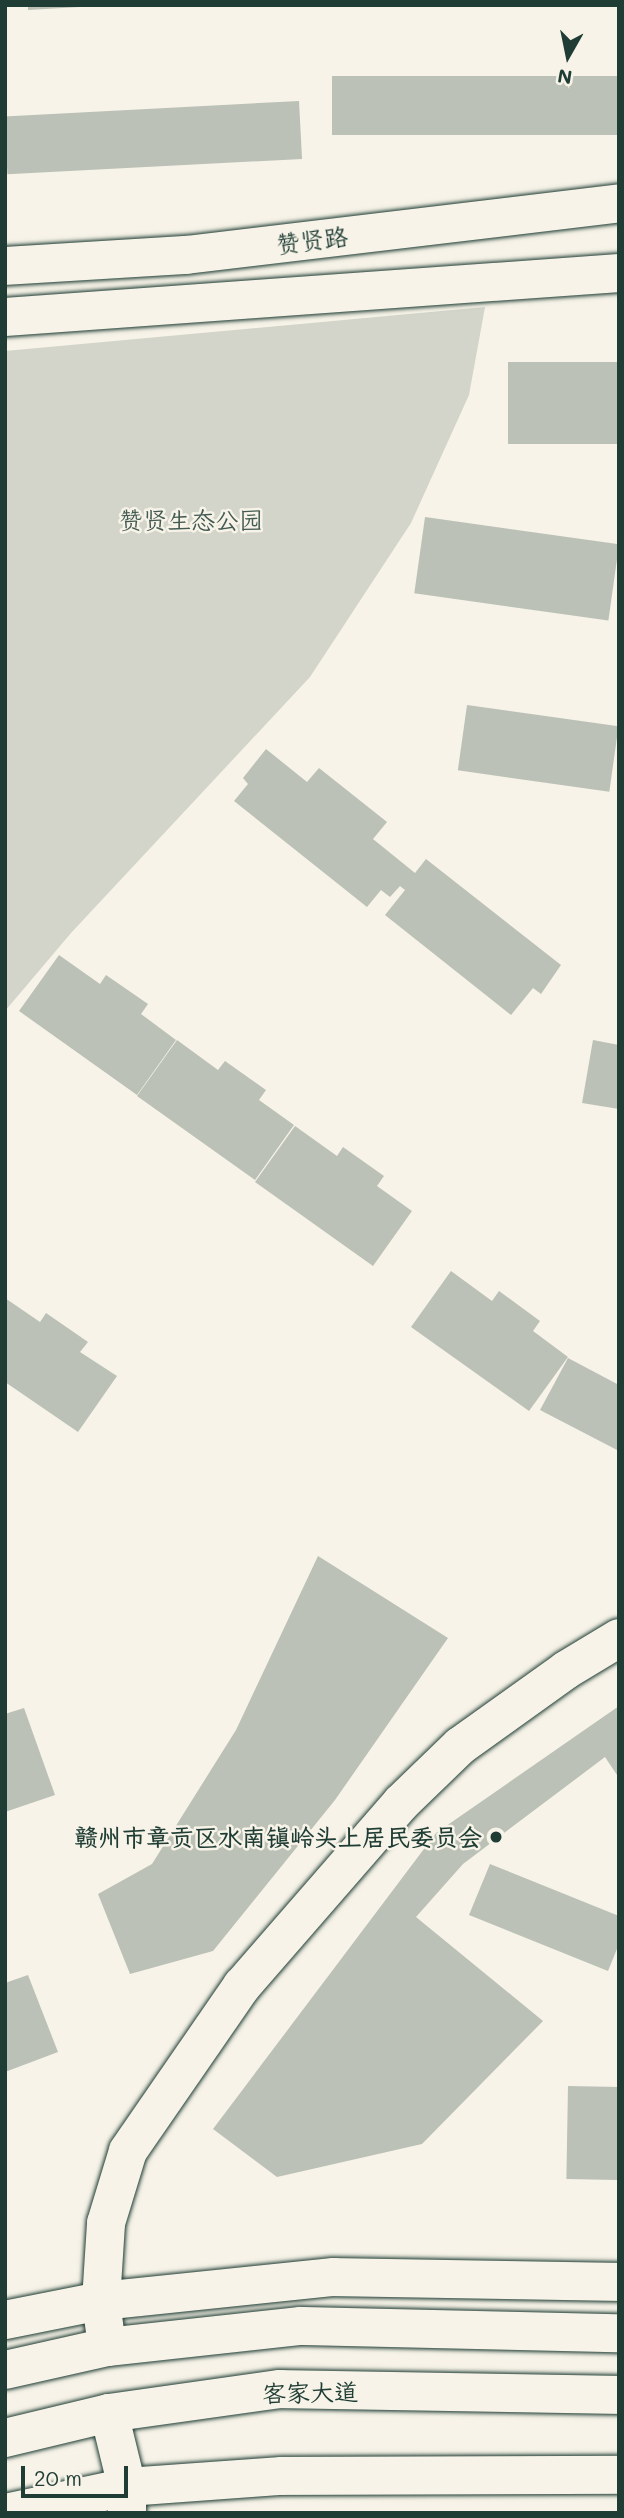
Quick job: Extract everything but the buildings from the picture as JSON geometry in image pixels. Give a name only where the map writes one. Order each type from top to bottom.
[{"type":"main road","name":"赞贤路","points":[[5,266],[186,255],[619,203]]},
{"type":"main road","points":[[5,317],[619,273]]},
{"type":"main road","points":[[107,2347],[101,2301],[106,2223],[128,2151],[242,1986],[401,1803],[460,1746],[566,1670],[619,1638]]},
{"type":"main road","points":[[5,2320],[101,2301],[334,2277],[619,2283]]},
{"type":"main road","points":[[5,2370],[107,2347],[302,2326],[619,2333]]},
{"type":"main road","name":"客家大道","points":[[5,2438],[109,2413],[280,2389],[619,2395]]},
{"type":"main road","points":[[109,2413],[127,2500]]},
{"type":"main road","points":[[5,2513],[127,2500],[282,2476],[619,2475]]},
{"type":"green space","name":"赞贤生态公园","points":[[485,307],[469,395],[411,523],[310,677],[71,933],[5,1011],[5,351]]},
{"type":"place","name":"赣州市章贡区水南镇岭头上居民委员会","points":[[496,1837]]}]
